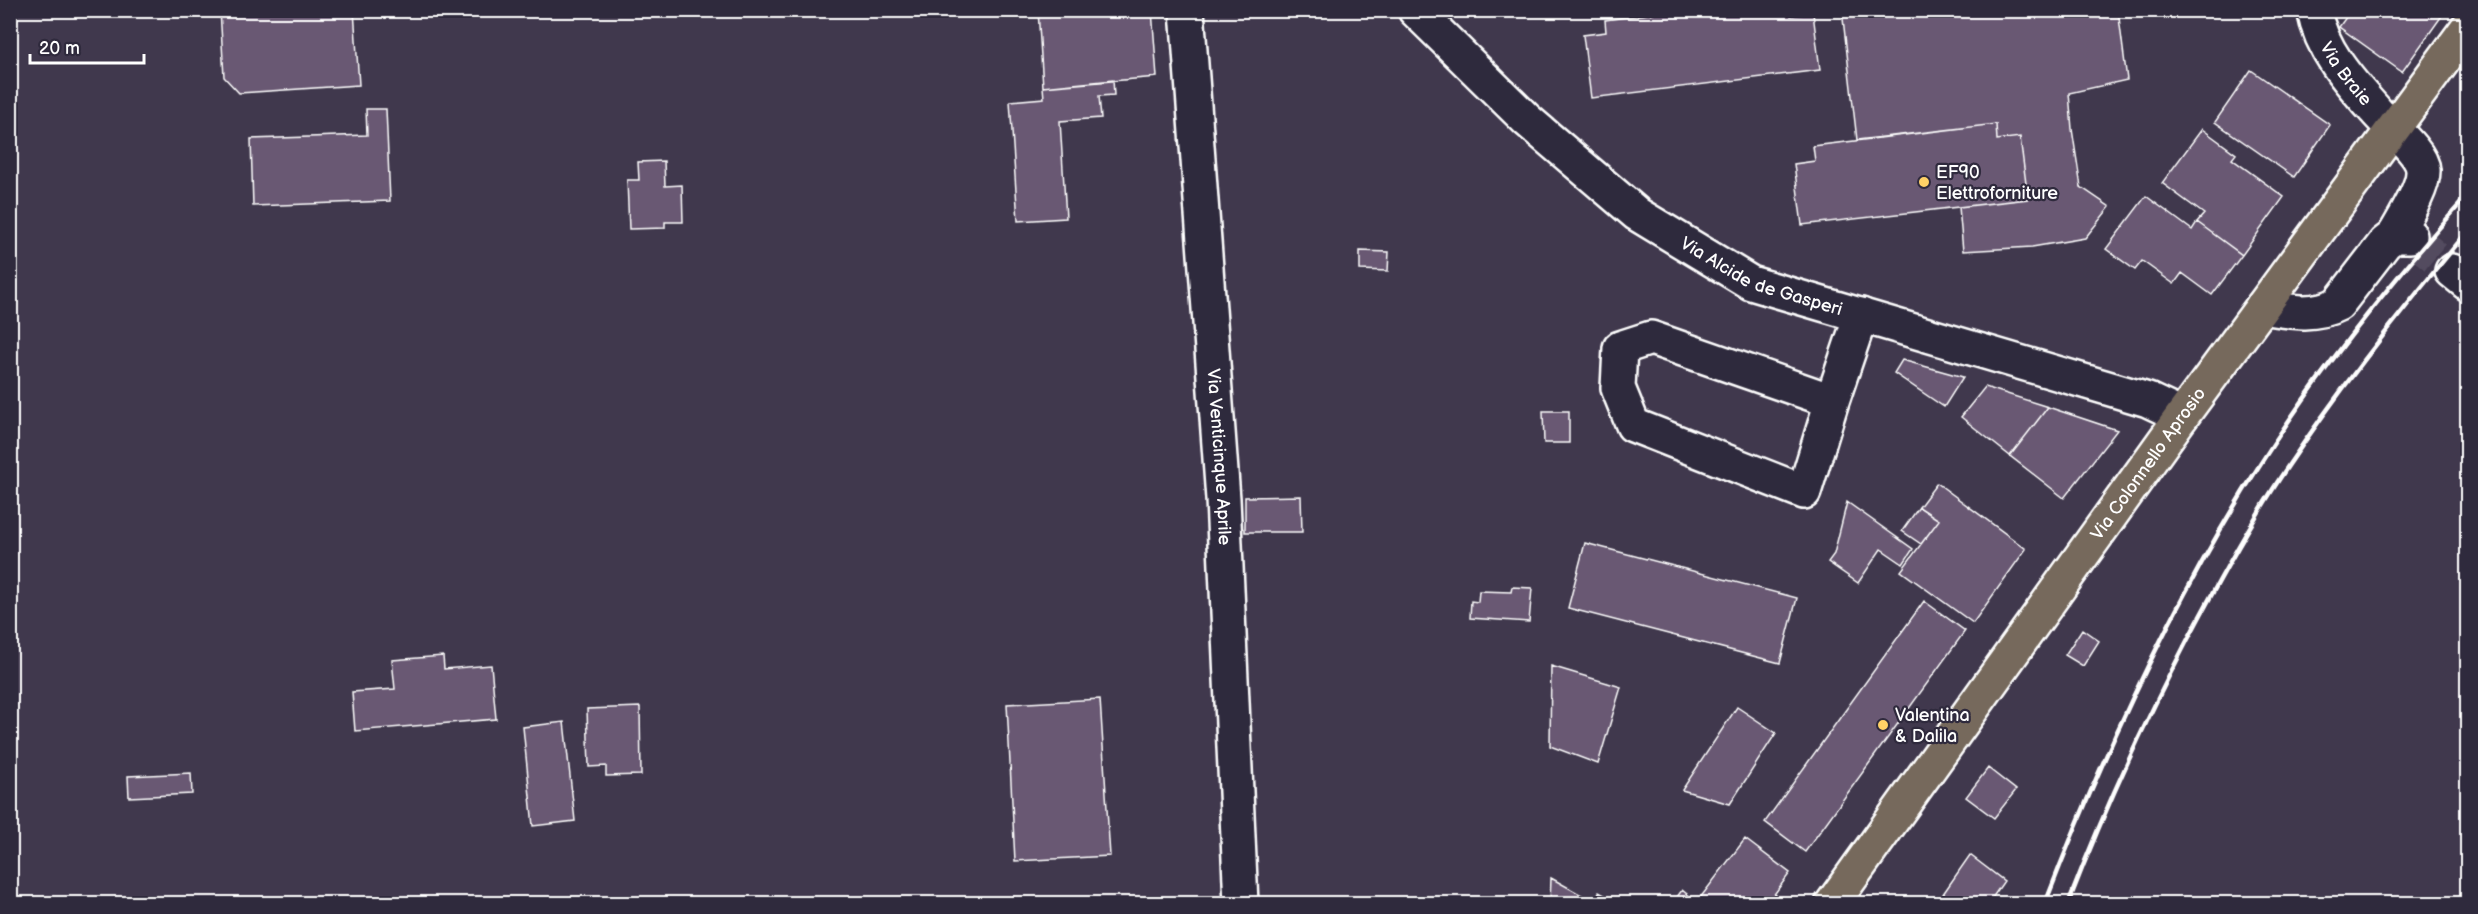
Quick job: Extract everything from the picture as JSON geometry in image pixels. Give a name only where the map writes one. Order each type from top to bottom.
[{"type":"main road","name":"Via Colonnello Aprosio","points":[[1832,903],[2182,416],[2468,27]]},
{"type":"street","name":"Via Venticinque Aprile","points":[[1187,10],[1224,499],[1241,903]]},
{"type":"street","name":"Via Braie","points":[[2262,307],[2302,313],[2320,312],[2338,304],[2385,243],[2402,236],[2424,171],[2420,158],[2392,129],[2334,59],[2317,29],[2314,10]]},
{"type":"street","name":"Via Alcide de Gasperi","points":[[1429,13],[1527,120],[1637,214],[1751,283],[2148,400],[2182,416]]},
{"type":"street","points":[[1832,401],[1651,338],[1620,348],[1618,388],[1633,425],[1804,492],[1861,315]]},
{"type":"building","points":[[220,10],[354,10],[359,85],[239,93],[224,77]]},
{"type":"building","points":[[1038,10],[1152,10],[1157,77],[1043,87]]},
{"type":"building","points":[[1678,10],[1791,10],[1791,16],[1813,13],[1820,70],[1591,98],[1583,35],[1606,32],[1605,20]]},
{"type":"building","points":[[1842,10],[2118,10],[2127,80],[2069,93],[2081,187],[2110,207],[2085,238],[2032,247],[1963,251],[1959,207],[2028,199],[2020,137],[1997,140],[1996,124],[1857,140]]},
{"type":"building","points":[[2351,10],[2446,10],[2402,72],[2339,27]]},
{"type":"building","points":[[2251,70],[2330,125],[2294,177],[2215,122]]},
{"type":"building","points":[[1113,80],[1114,95],[1099,96],[1101,118],[1060,121],[1066,218],[1018,221],[1010,101],[1044,98],[1043,87]]},
{"type":"building","points":[[366,109],[386,109],[390,201],[253,206],[251,139],[367,135]]},
{"type":"building","points":[[1996,124],[1997,140],[2020,137],[2028,199],[1802,225],[1794,164],[1815,161],[1813,146]]},
{"type":"building","points":[[2202,129],[2236,154],[2232,159],[2284,197],[2242,255],[2197,222],[2204,214],[2162,183]]},
{"type":"building","points":[[664,161],[665,186],[682,185],[683,222],[665,222],[665,228],[629,229],[627,180],[639,180],[638,162]]},
{"type":"building","points":[[2146,196],[2192,230],[2197,222],[2242,255],[2212,295],[2182,273],[2174,284],[2142,261],[2135,270],[2106,249]]},
{"type":"building","points":[[1360,251],[1389,252],[1388,271],[1360,270]]},
{"type":"building","points":[[1902,360],[1963,377],[1944,407],[1894,373]]},
{"type":"building","points":[[1985,387],[2048,407],[2010,456],[1961,417]]},
{"type":"building","points":[[2048,407],[2117,430],[2064,498],[2010,456]]},
{"type":"building","points":[[1543,411],[1569,411],[1569,443],[1544,443]]},
{"type":"building","points":[[1937,483],[2026,549],[1973,623],[1901,571],[1939,520],[1919,507]]},
{"type":"building","points":[[1301,496],[1302,532],[1245,532],[1245,497]]},
{"type":"building","points":[[1847,502],[1913,549],[1903,564],[1881,549],[1858,583],[1828,562],[1834,554]]},
{"type":"building","points":[[1919,507],[1939,520],[1921,544],[1902,531]]},
{"type":"building","points":[[1585,543],[1797,598],[1780,663],[1568,608]]},
{"type":"building","points":[[1512,587],[1532,588],[1529,622],[1470,618],[1471,601],[1478,602],[1479,591],[1511,592]]},
{"type":"building","points":[[1924,601],[1965,631],[1805,852],[1765,822]]},
{"type":"building","points":[[2082,629],[2099,641],[2083,666],[2065,655]]},
{"type":"building","points":[[443,656],[444,669],[491,665],[496,719],[355,731],[352,692],[395,689],[392,660]]},
{"type":"building","points":[[1551,666],[1621,687],[1598,764],[1550,746]]},
{"type":"building","points":[[1100,699],[1110,856],[1015,861],[1007,704]]},
{"type":"building","points":[[640,707],[641,775],[606,776],[606,766],[589,767],[587,709]]},
{"type":"building","points":[[1737,707],[1776,733],[1730,804],[1682,790]]},
{"type":"building","points":[[564,722],[575,821],[533,826],[523,727]]},
{"type":"building","points":[[1988,768],[2016,790],[1994,818],[1966,797]]},
{"type":"building","points":[[191,773],[192,794],[129,797],[128,776]]},
{"type":"building","points":[[1745,839],[1790,873],[1767,904],[1672,904],[1682,890],[1697,902]]},
{"type":"building","points":[[1970,855],[2004,881],[1988,904],[1936,904]]},
{"type":"building","points":[[1551,878],[1594,902],[1599,892],[1621,904],[1550,904]]},
{"type":"tunnel","points":[[2410,236],[2452,271]]},
{"type":"railway","points":[[2045,904],[2124,716],[2185,593],[2218,534],[2290,419],[2353,332],[2468,195]]},
{"type":"railway","points":[[2068,904],[2109,803],[2155,704],[2248,529],[2330,405],[2397,317],[2468,231]]},
{"type":"place","name":"EF90 Elettroforniture","points":[[1924,182]]},
{"type":"place","name":"Valentina & Dalila","points":[[1883,725]]}]
